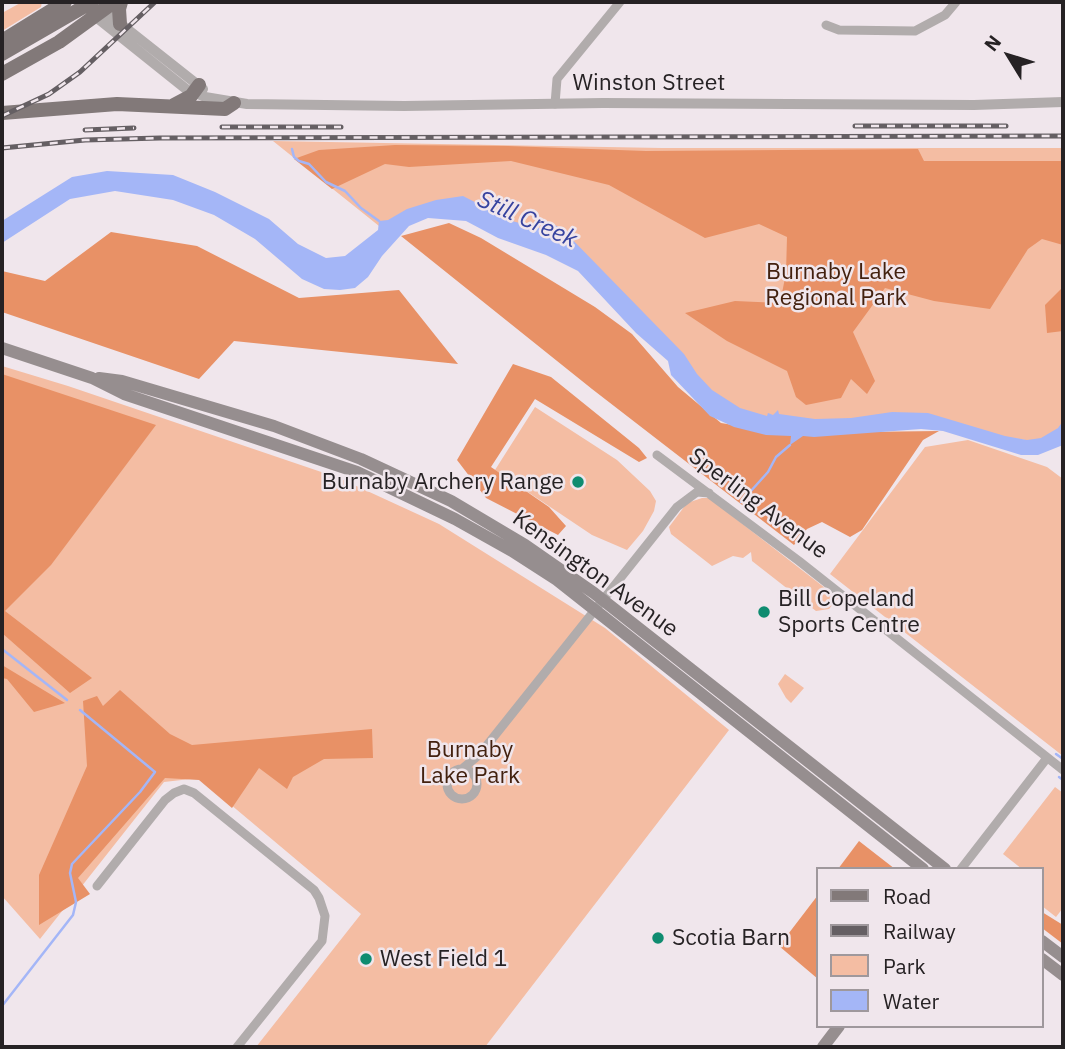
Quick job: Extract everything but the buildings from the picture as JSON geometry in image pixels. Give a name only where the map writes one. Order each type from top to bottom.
[{"type":"main road","points":[[2,41],[50,7],[65,2]]},
{"type":"main road","points":[[120,24],[121,2]]},
{"type":"main road","points":[[2,54],[94,6]]},
{"type":"main road","points":[[2,75],[59,42],[94,6]]},
{"type":"main road","points":[[2,113],[117,104],[174,105],[186,100],[196,89]]},
{"type":"main road","points":[[174,105],[179,108],[225,109],[234,103]]},
{"type":"main road","name":"Kensington Avenue","points":[[2,348],[92,378],[124,394],[357,472],[431,507],[512,551],[600,606],[942,867]]},
{"type":"main road","name":"Kensington Avenue","points":[[600,606],[921,867]]},
{"type":"main road","points":[[1044,943],[1063,957]]},
{"type":"main road","points":[[1044,961],[1063,975]]},
{"type":"main road","points":[[823,1047],[837,1028]]},
{"type":"street","points":[[555,104],[557,79],[620,2]]},
{"type":"street","points":[[826,26],[839,30],[915,30],[945,15],[956,2]]},
{"type":"street","points":[[94,6],[120,24],[205,97],[234,103]]},
{"type":"street","points":[[94,6],[158,69],[196,89]]},
{"type":"street","name":"Winston Street","points":[[234,103],[390,106],[974,105],[1063,102]]},
{"type":"street","name":"Sperling Avenue","points":[[657,455],[712,494],[1063,770]]},
{"type":"street","points":[[480,754],[478,788],[472,796],[463,800],[453,797],[448,788],[448,778],[480,754],[677,507],[697,492],[712,494]]},
{"type":"street","points":[[963,867],[1047,758]]},
{"type":"street","points":[[462,769],[471,772],[477,779]]},
{"type":"street","points":[[97,886],[164,800],[184,789],[194,793],[308,883],[323,909],[325,924],[322,941],[237,1047]]},
{"type":"green space","points":[[22,2],[42,2],[41,7],[2,31],[2,13]]},
{"type":"green space","name":"Burnaby Lake Regional Park","points":[[273,141],[662,148],[1063,148],[1063,425],[1039,442],[998,436],[922,416],[836,422],[745,417],[701,385],[567,241],[451,201],[379,226]]},
{"type":"green space","points":[[395,145],[646,151],[918,149],[924,161],[1063,161],[1063,245],[1042,239],[1028,249],[990,309],[934,301],[885,288],[853,332],[875,381],[867,394],[851,379],[841,398],[806,405],[796,397],[787,371],[727,341],[685,313],[735,301],[780,303],[786,273],[787,237],[759,224],[705,238],[609,185],[511,161],[409,167],[385,164],[332,189],[294,159],[319,150]]},
{"type":"green space","points":[[449,223],[481,238],[595,307],[632,334],[678,387],[721,423],[781,433],[939,431],[923,440],[862,530],[850,537],[822,522],[807,529],[794,545],[592,389],[401,236]]},
{"type":"green space","points":[[111,232],[197,246],[299,298],[399,290],[458,364],[234,341],[199,379],[2,312],[2,271],[45,281]]},
{"type":"green space","points":[[1063,287],[1063,331],[1047,333],[1045,305]]},
{"type":"green space","points":[[513,364],[551,377],[639,448],[647,458],[639,462],[535,399],[491,467],[549,507],[566,526],[558,535],[486,498],[457,460]]},
{"type":"green space","name":"Burnaby Lake Park","points":[[2,366],[339,478],[439,524],[605,628],[729,730],[485,1047],[256,1047],[361,914],[199,778],[164,782],[40,939],[2,896]]},
{"type":"green space","points":[[2,374],[156,425],[51,565],[5,611],[92,678],[70,693],[2,633]]},
{"type":"green space","name":"Burnaby Archery Range","points":[[535,407],[617,460],[650,491],[656,501],[654,511],[643,531],[627,550],[592,535],[495,470]]},
{"type":"green space","points":[[968,440],[1047,467],[1063,479],[1063,756],[830,574],[925,447]]},
{"type":"green space","points":[[709,498],[838,598],[829,609],[816,611],[752,561],[751,552],[743,558],[733,556],[712,566],[671,534],[669,527],[687,503]]},
{"type":"green space","points":[[2,665],[65,703],[34,712],[7,679],[2,678]]},
{"type":"green space","points":[[785,674],[804,688],[791,703],[778,684]]},
{"type":"green space","points":[[120,690],[170,734],[192,745],[372,729],[373,758],[324,759],[293,777],[287,789],[259,768],[232,808],[199,780],[165,778],[78,878],[90,894],[39,925],[39,875],[87,766],[83,701],[97,696],[103,706]]},
{"type":"green space","points":[[1055,787],[1063,793],[1063,908],[1056,917],[1044,908],[1044,867],[1019,867],[1003,854]]},
{"type":"green space","points":[[859,841],[892,867],[840,867]]},
{"type":"green space","points":[[816,898],[816,977],[779,946]]},
{"type":"green space","points":[[1044,913],[1063,925],[1063,944],[1044,930]]},
{"type":"water","points":[[107,171],[173,175],[269,219],[298,244],[326,258],[345,256],[378,230],[379,221],[388,220],[407,209],[436,200],[463,196],[512,221],[543,229],[555,225],[563,230],[684,354],[712,390],[740,408],[767,416],[768,413],[773,415],[778,410],[779,414],[815,419],[851,418],[892,412],[928,413],[1027,440],[1041,438],[1058,428],[1063,421],[1063,445],[1038,455],[1021,455],[943,431],[921,429],[803,436],[790,445],[791,436],[766,435],[734,427],[710,416],[671,375],[668,361],[636,333],[578,271],[546,255],[498,238],[466,221],[428,218],[409,226],[382,256],[368,277],[355,288],[340,290],[324,289],[302,279],[255,239],[214,215],[173,200],[115,191],[70,199],[2,243],[2,221],[72,177]]},
{"type":"waterway","points":[[292,149],[294,157],[309,164],[326,182],[345,191],[361,208],[379,221]]},
{"type":"waterway","points":[[741,502],[768,472],[776,457],[790,445]]},
{"type":"waterway","points":[[2,649],[67,700]]},
{"type":"waterway","points":[[2,1006],[73,915],[76,902],[70,873],[72,864],[140,792],[155,772],[80,710]]},
{"type":"waterway","points":[[1056,754],[1063,759]]},
{"type":"waterway","points":[[1059,777],[1063,780]]},
{"type":"railway","points":[[2,116],[49,94],[80,72],[155,2]]},
{"type":"railway","points":[[855,126],[1006,126]]},
{"type":"railway","points":[[222,127],[341,127]]},
{"type":"railway","points":[[85,130],[134,128]]},
{"type":"railway","points":[[2,148],[85,140],[160,138],[1063,136]]},
{"type":"place","name":"Burnaby Archery Range","points":[[578,482]]},
{"type":"place","name":"Bill Copeland Sports Centre","points":[[764,612]]},
{"type":"place","name":"Scotia Barn","points":[[658,938]]},
{"type":"place","name":"West Field 1","points":[[366,959]]},
{"type":"water label","name":"Still Creek","points":[[527,220]]}]
